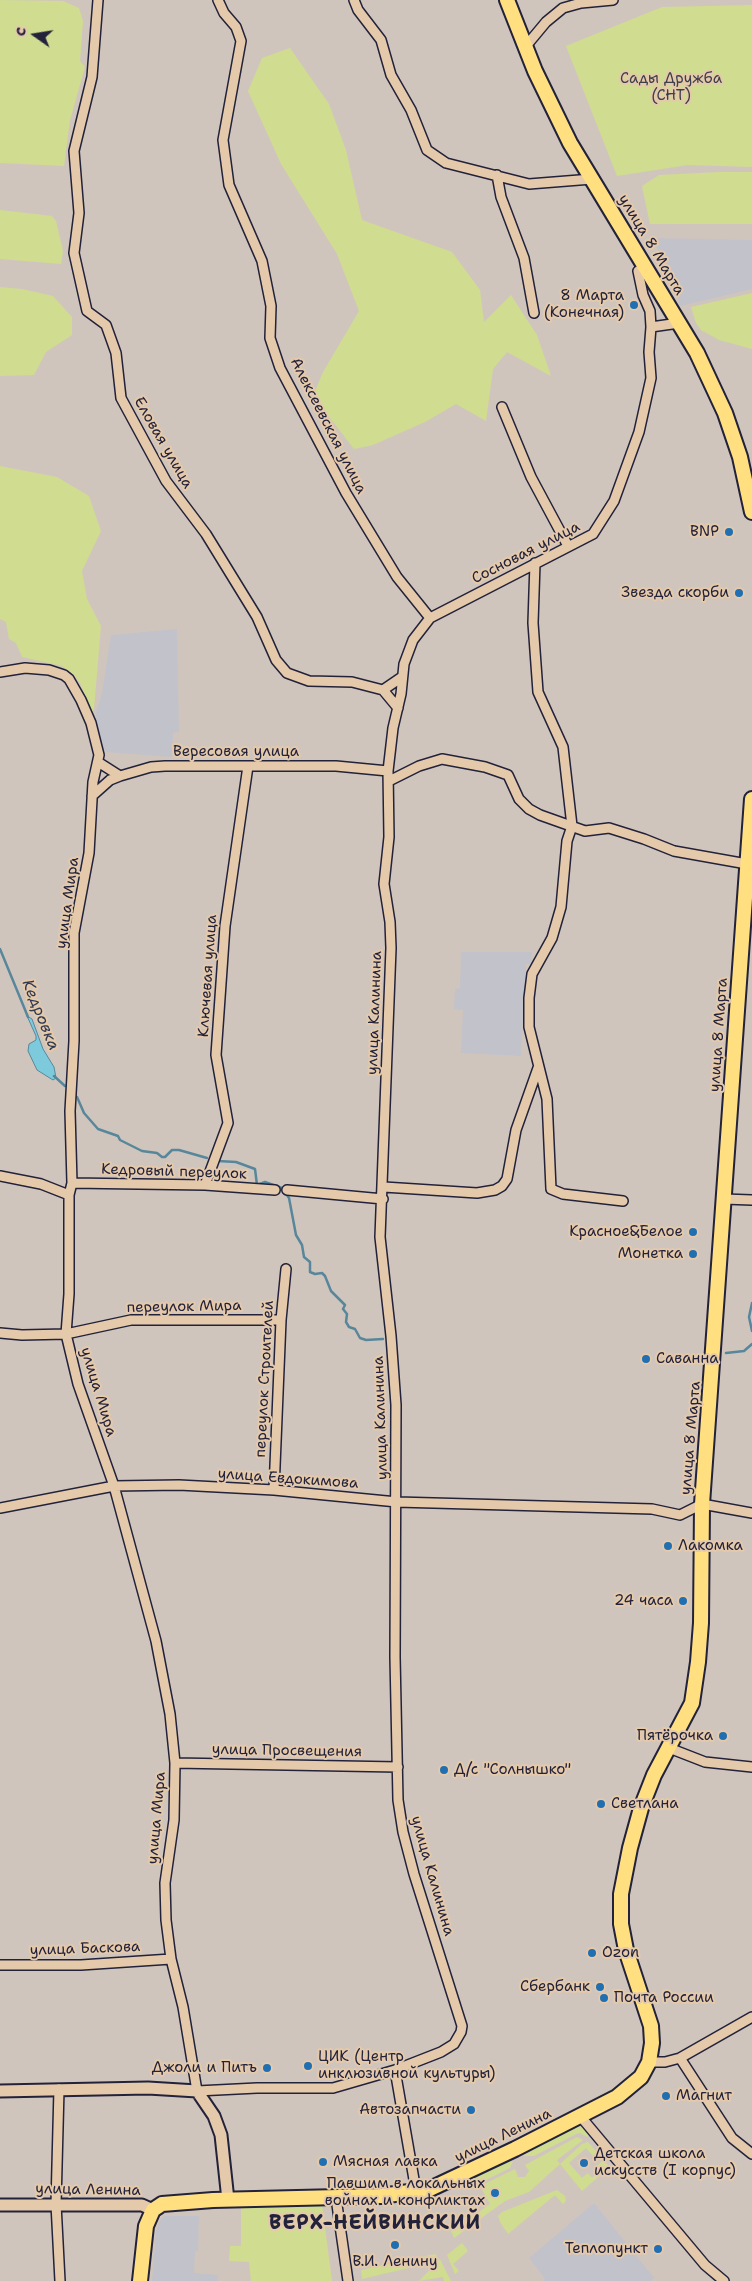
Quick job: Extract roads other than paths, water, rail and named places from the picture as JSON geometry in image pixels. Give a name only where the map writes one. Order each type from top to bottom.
[{"type":"main road","name":"улица 8 Марта","points":[[507,0],[535,70],[566,135],[697,353],[725,413],[740,457],[752,512]]},
{"type":"main road","name":"улица 8 Марта","points":[[649,2062],[652,2044],[651,2026],[626,1950],[621,1924],[621,1901],[636,1824],[650,1784],[692,1703],[698,1662],[701,1623],[702,1504],[752,799]]},
{"type":"main road","name":"улица Ленина","points":[[153,2210],[162,2204],[228,2200],[336,2198],[416,2191],[430,2188],[581,2117],[625,2092],[641,2077],[649,2062]]},
{"type":"main road","points":[[140,2281],[146,2226],[153,2210]]},
{"type":"street","name":"Еловая улица","points":[[98,0],[92,76],[74,151],[79,213],[74,253],[87,311],[106,325],[116,353],[121,398],[166,481],[206,534],[258,617],[276,660],[287,674],[309,681],[352,682],[383,690]]},
{"type":"street","name":"Алексеевская улица","points":[[218,0],[224,13],[236,26],[241,41],[223,140],[229,185],[262,261],[271,306],[270,338],[280,368],[346,493],[397,577],[430,618]]},
{"type":"street","points":[[354,0],[358,10],[381,40],[391,75],[411,110],[427,150],[446,163],[529,184],[592,179]]},
{"type":"street","points":[[526,46],[546,22],[563,8],[581,3],[613,0]]},
{"type":"street","points":[[497,175],[501,197],[524,258],[534,313]]},
{"type":"street","name":"Сосновая улица","points":[[389,781],[388,771],[393,728],[398,708],[404,664],[413,640],[430,618],[593,534],[614,501],[639,432],[651,378],[649,352],[650,311],[643,295],[638,271]]},
{"type":"street","points":[[651,327],[679,323]]},
{"type":"street","points":[[502,407],[531,477],[568,546]]},
{"type":"street","points":[[535,563],[533,623],[538,692],[563,747],[572,826],[567,841],[564,883],[556,924],[552,938],[532,974],[528,1020],[547,1099],[552,1189],[563,1194],[623,1201]]},
{"type":"street","name":"улица Мира","points":[[0,672],[14,668],[38,669],[58,672],[69,680],[90,723],[98,755],[92,796],[90,846],[74,933],[74,1040],[70,1111],[72,1182],[70,1195],[70,1294],[66,1334],[78,1384],[114,1486],[156,1641],[170,1714],[175,1763],[174,1820],[165,1883],[166,1920],[171,1960],[185,2014],[197,2091]]},
{"type":"street","points":[[398,708],[383,690],[402,677]]},
{"type":"street","points":[[389,781],[426,763],[442,759],[485,767],[503,772],[511,777],[516,793],[529,809],[540,816],[585,831],[610,828],[674,851],[749,856]]},
{"type":"street","points":[[98,762],[120,776]]},
{"type":"street","name":"Ключевая улица","points":[[205,1185],[228,1123],[216,1055],[225,926],[248,766]]},
{"type":"street","name":"Вересовая улица","points":[[92,796],[110,780],[151,767],[336,766],[388,771]]},
{"type":"street","name":"улица Калинина","points":[[389,781],[389,837],[384,884],[391,941],[381,1251],[391,1328],[396,1405],[395,1657],[398,1800],[403,1832],[461,2020],[461,2032],[454,2044],[442,2052],[395,2070]]},
{"type":"street","points":[[384,1187],[477,1193],[495,1190],[502,1186],[507,1179],[516,1130],[539,1066]]},
{"type":"street","points":[[0,1176],[41,1184],[70,1195]]},
{"type":"street","name":"Кедровый переулок","points":[[72,1182],[205,1185],[275,1190]]},
{"type":"street","points":[[287,1190],[383,1198]]},
{"type":"street","points":[[724,1199],[752,1200]]},
{"type":"street","name":"переулок Строителей","points":[[274,1490],[281,1320],[286,1269]]},
{"type":"street","name":"переулок Мира","points":[[0,1332],[22,1335],[66,1334],[131,1320],[281,1320]]},
{"type":"street","name":"улица Евдокимова","points":[[0,1508],[114,1486],[179,1485],[274,1490],[397,1502],[634,1508],[680,1515],[702,1504]]},
{"type":"street","points":[[702,1504],[752,1513]]},
{"type":"street","points":[[669,1748],[705,1762],[752,1767]]},
{"type":"street","name":"улица Просвещения","points":[[175,1763],[398,1767]]},
{"type":"street","name":"улица Баскова","points":[[0,1965],[81,1965],[171,1960]]},
{"type":"street","points":[[649,2062],[665,2062],[680,2058],[752,2017]]},
{"type":"street","points":[[680,2058],[732,2138],[752,2154]]},
{"type":"street","points":[[0,2091],[148,2088],[197,2091],[258,2088],[322,2090],[395,2070],[416,2191]]},
{"type":"street","points":[[59,2089],[56,2204],[60,2281]]},
{"type":"street","points":[[197,2091],[218,2126],[224,2158],[228,2200]]},
{"type":"street","points":[[581,2117],[705,2266],[724,2281]]},
{"type":"street","points":[[336,2198],[348,2281]]},
{"type":"street","name":"улица Ленина","points":[[0,2205],[142,2205],[153,2210]]},
{"type":"water","points":[[27,1016],[32,1019],[43,1049],[54,1067],[56,1078],[53,1080],[37,1070],[28,1051],[29,1044],[36,1040],[36,1036]]},
{"type":"waterway","name":"Кедровка","points":[[0,949],[28,1017]]},
{"type":"waterway","name":"Кедровка","points":[[54,1076],[65,1086]]},
{"type":"waterway","name":"Кедровка","points":[[77,1097],[84,1113],[98,1129],[118,1136],[120,1140],[142,1151],[157,1153],[165,1157],[172,1150],[179,1150],[207,1158]]},
{"type":"waterway","name":"Кедровка","points":[[218,1161],[236,1162],[255,1169],[257,1185],[265,1182],[282,1188],[289,1198],[296,1235],[302,1245],[304,1257],[310,1262],[310,1272],[315,1274],[322,1273],[325,1276],[331,1291],[345,1305],[343,1309],[347,1314],[346,1322],[349,1327],[355,1329],[360,1338],[366,1340],[383,1339]]},
{"type":"waterway","name":"Кедровка","points":[[752,1303],[749,1317],[752,1331]]},
{"type":"waterway","name":"Кедровка","points":[[726,1353],[744,1351],[752,1344]]},
{"type":"place","name":"8 Марта (Конечная)","points":[[634,305]]},
{"type":"place","name":"BNP","points":[[729,532]]},
{"type":"place","name":"Звезда скорби","points":[[739,593]]},
{"type":"place","name":"Красное&Белое","points":[[693,1232]]},
{"type":"place","name":"Монетка","points":[[693,1254]]},
{"type":"place","name":"Саванна","points":[[646,1359]]},
{"type":"place","name":"Лакомка","points":[[668,1546]]},
{"type":"place","name":"24 часа","points":[[683,1601]]},
{"type":"place","name":"Пятёрочка","points":[[723,1736]]},
{"type":"place","name":"Д/с \"Солнышко\"","points":[[444,1770]]},
{"type":"place","name":"Светлана","points":[[601,1804]]},
{"type":"place","name":"Ozon","points":[[592,1953]]},
{"type":"place","name":"Сбербанк","points":[[600,1987]]},
{"type":"place","name":"Почта России","points":[[604,1998]]},
{"type":"place","name":"ЦИК (Центр инклюзивной культуры)","points":[[308,2066]]},
{"type":"place","name":"Джоли и Питъ","points":[[267,2068]]},
{"type":"place","name":"Магнит","points":[[666,2096]]},
{"type":"place","name":"Автозапчасти","points":[[471,2110]]},
{"type":"place","name":"Мясная лавка","points":[[323,2162]]},
{"type":"place","name":"Детская школа искусств (I корпус)","points":[[584,2163]]},
{"type":"place","name":"Павшим в локальных войнах и конфликтах","points":[[495,2193]]},
{"type":"place","name":"В.И. Ленину","points":[[395,2245]]},
{"type":"place","name":"Теплопункт","points":[[658,2249]]},
{"type":"district","name":"ВЕРХ-НЕЙВИНСКИЙ","points":[[375,2224]]},
{"type":"park label","name":"Сады Дружба (СНТ)","points":[[671,88]]}]
